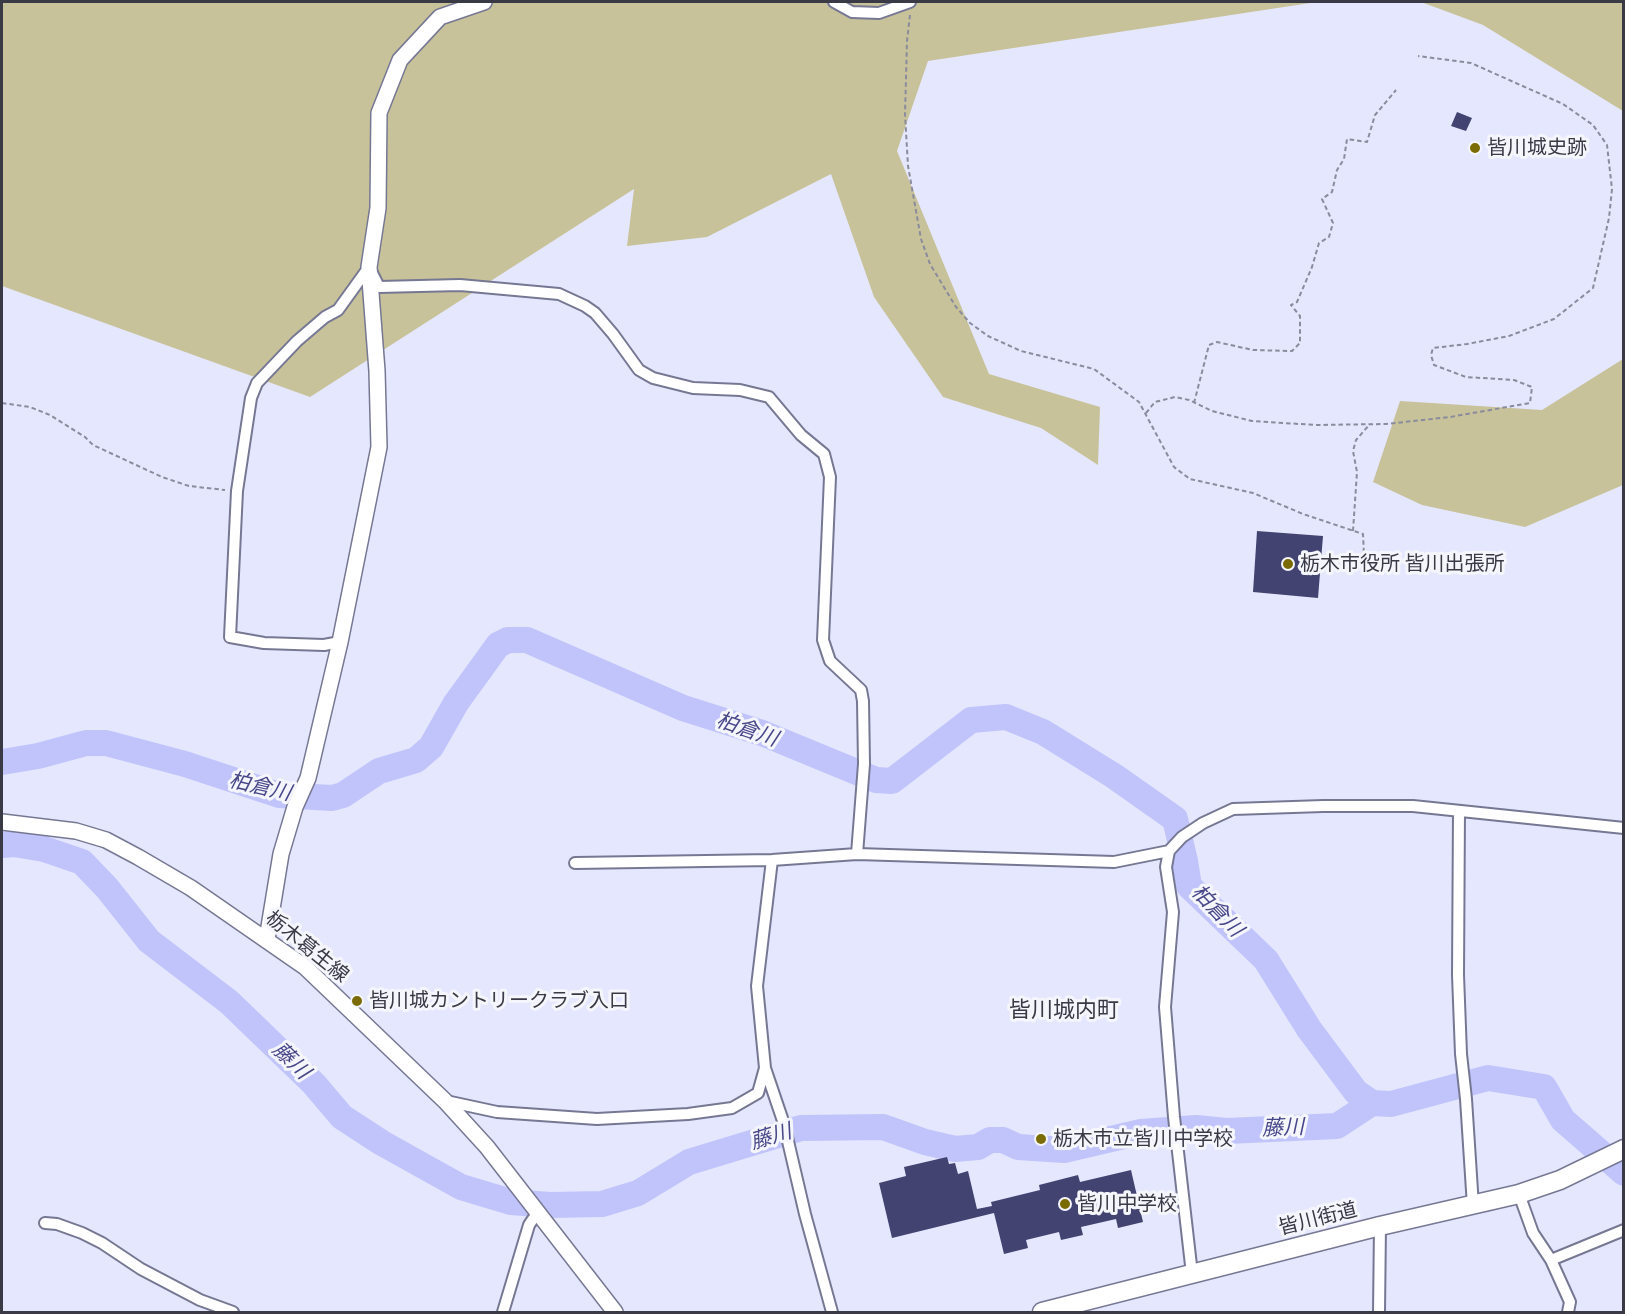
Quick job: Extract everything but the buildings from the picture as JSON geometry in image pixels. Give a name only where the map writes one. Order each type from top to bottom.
[{"type":"main road","name":"皆川街道","points":[[1042,1312],[1380,1226],[1520,1194],[1615,1154]]},
{"type":"street","points":[[267,939],[281,854],[295,807],[308,778],[340,642],[379,447],[377,371],[369,267],[378,208],[379,113],[400,60],[440,17],[484,2]]},
{"type":"street","points":[[834,2],[852,12],[879,13],[910,6]]},
{"type":"street","points":[[340,642],[324,645],[264,643],[230,637],[237,491],[251,398],[257,382],[297,341],[325,317],[338,310],[369,267]]},
{"type":"street","points":[[369,267],[379,287],[460,285],[559,294],[585,306],[594,313],[618,340],[639,370],[653,378],[693,388],[740,390],[769,397],[801,435],[824,454],[830,477],[823,640],[830,661],[861,690],[863,701],[864,765],[857,854]]},
{"type":"street","points":[[1192,1274],[1174,1117],[1165,1006],[1173,912],[1166,867],[1169,851],[1182,837],[1203,823],[1233,809],[1323,806],[1413,806],[1623,828]]},
{"type":"street","points":[[1459,811],[1459,998],[1473,1206]]},
{"type":"street","name":"栃木葛生線","points":[[2,822],[76,831],[106,840],[138,856],[191,888],[305,967],[445,1101],[487,1147],[615,1312]]},
{"type":"street","points":[[575,863],[772,860],[857,854],[1114,862],[1169,851]]},
{"type":"street","points":[[772,860],[758,986],[765,1068],[788,1138],[805,1214],[832,1312]]},
{"type":"street","points":[[445,1101],[496,1112],[597,1119],[688,1114],[732,1108],[758,1093],[765,1068]]},
{"type":"street","points":[[1520,1194],[1533,1233],[1551,1260],[1570,1302],[1568,1312]]},
{"type":"street","points":[[503,1312],[528,1225],[539,1214]]},
{"type":"street","points":[[45,1223],[57,1224],[82,1233],[200,1300],[233,1312]]},
{"type":"street","points":[[1379,1312],[1380,1226]]},
{"type":"street","points":[[1551,1260],[1623,1230]]},
{"type":"path","points":[[910,6],[906,41],[905,114],[908,166],[921,239],[930,264],[956,307],[970,323],[988,336],[1021,351],[1094,369],[1139,402],[1174,467],[1190,479],[1253,493],[1303,514],[1363,534],[1364,555]]},
{"type":"path","points":[[1146,413],[1155,402],[1175,397],[1212,411],[1252,421],[1317,425],[1370,424],[1450,417],[1530,403],[1532,387],[1514,380],[1466,377],[1434,365],[1431,355],[1433,348],[1509,336],[1554,319],[1593,288],[1609,218],[1612,189],[1607,144],[1593,125],[1563,104],[1471,63],[1437,57],[1418,57]]},
{"type":"path","points":[[1194,403],[1209,345],[1217,342],[1253,350],[1292,351],[1300,343],[1300,316],[1291,305],[1297,302],[1312,267],[1319,243],[1329,237],[1333,223],[1322,199],[1332,192],[1337,170],[1344,159],[1347,139],[1367,142],[1375,115],[1396,90]]},
{"type":"path","points":[[2,403],[30,407],[50,415],[85,436],[93,445],[162,477],[189,486],[237,491]]},
{"type":"path","points":[[1353,531],[1357,472],[1353,452],[1356,440],[1370,424]]},
{"type":"shaded area","points":[[2,2],[1317,2],[928,61],[897,151],[989,374],[1100,407],[1098,465],[1041,428],[943,397],[874,297],[831,174],[707,237],[627,246],[634,189],[310,397],[2,286]]},
{"type":"shaded area","points":[[1421,2],[1623,2],[1623,111],[1483,25]]},
{"type":"shaded area","points":[[1623,359],[1623,485],[1525,527],[1422,505],[1373,482],[1400,401],[1542,410]]},
{"type":"waterway","name":"柏倉川","points":[[2,762],[38,756],[86,743],[106,743],[185,764],[279,795],[332,798],[343,795],[379,771],[416,760],[431,747],[456,703],[498,645],[508,640],[527,640],[683,708],[762,733],[876,780],[892,781],[971,720],[1006,717],[1043,732],[1114,776],[1175,819],[1189,886],[1266,960],[1309,1029],[1356,1092],[1372,1103]]},
{"type":"waterway","name":"藤川","points":[[2,845],[14,844],[44,849],[82,862],[107,888],[149,941],[229,1002],[314,1084],[342,1117],[382,1143],[461,1187],[511,1202],[550,1205],[602,1204],[638,1193],[689,1162],[801,1128],[883,1127],[925,1142],[955,1149],[978,1147],[990,1140],[1003,1140],[1018,1147],[1064,1150],[1141,1132],[1196,1128],[1227,1131],[1337,1126],[1372,1103],[1391,1104],[1488,1078],[1544,1087],[1563,1120],[1624,1173]]},
{"type":"place","name":"皆川城史跡","points":[[1475,148]]},
{"type":"place","name":"栃木市役所 皆川出張所","points":[[1288,564]]},
{"type":"place","name":"皆川城カントリークラブ入口","points":[[357,1001]]},
{"type":"place","name":"栃木市立皆川中学校","points":[[1041,1139]]},
{"type":"place","name":"皆川中学校","points":[[1065,1204]]},
{"type":"district","name":"皆川城内町","points":[[1064,1011]]}]
